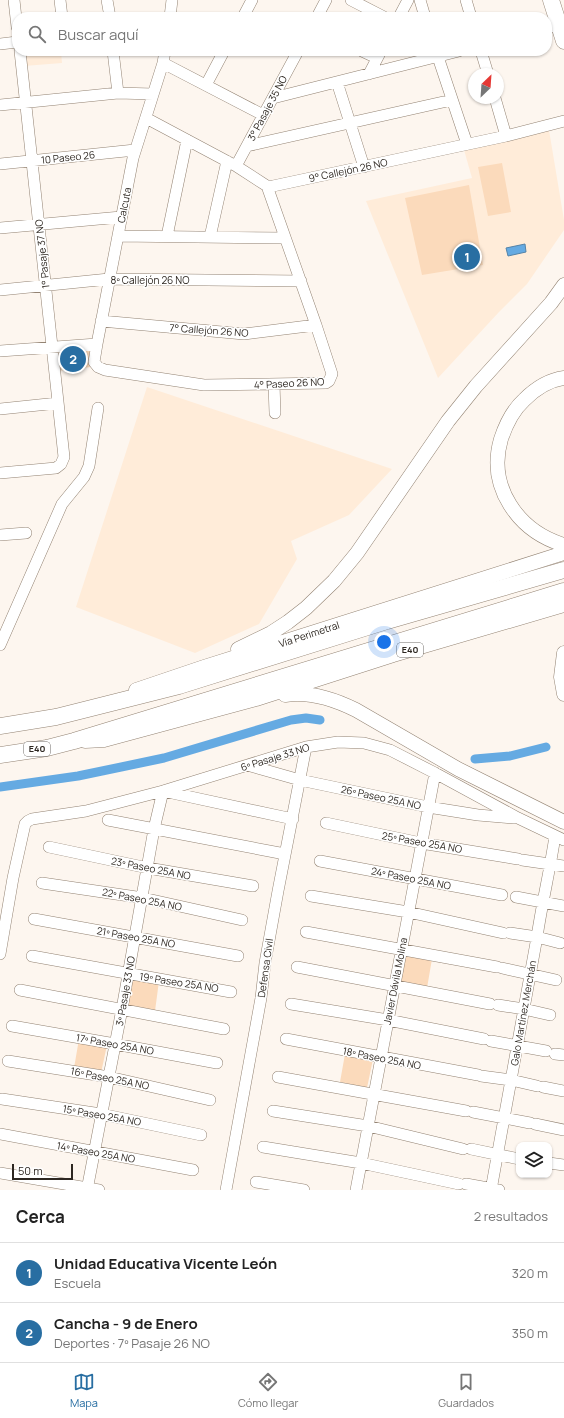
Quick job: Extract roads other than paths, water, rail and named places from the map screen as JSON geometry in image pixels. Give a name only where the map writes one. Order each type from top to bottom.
[{"type":"highway","points":[[551,0],[552,12]]},
{"type":"highway","points":[[552,14],[553,27],[564,41]]},
{"type":"highway","name":"Vía Perimetral","points":[[0,726],[56,717],[179,686],[387,621],[564,570]]},
{"type":"highway","points":[[74,741],[564,591]]},
{"type":"highway","name":"E40","points":[[0,755],[48,748],[74,741]]},
{"type":"main road","points":[[204,667],[271,633],[306,608],[334,581],[357,554],[448,421],[476,386],[551,303],[564,285]]},
{"type":"main road","points":[[564,378],[549,382],[539,388],[514,411],[508,420],[500,443],[498,463],[501,484],[518,517],[544,538],[564,545]]},
{"type":"main road","name":"Vía Perimetral","points":[[56,717],[73,707],[134,691],[204,667],[564,553]]},
{"type":"main road","name":"E40","points":[[74,741],[104,740],[256,699],[393,655],[564,605]]},
{"type":"main road","points":[[564,653],[561,677],[564,694]]},
{"type":"main road","points":[[256,699],[288,694],[304,694],[342,703],[458,768],[564,822]]},
{"type":"street","points":[[14,0],[15,12]]},
{"type":"street","points":[[60,0],[61,12]]},
{"type":"street","points":[[107,0],[109,12]]},
{"type":"street","points":[[171,12],[172,0]]},
{"type":"street","points":[[246,12],[252,0]]},
{"type":"street","points":[[320,12],[326,0]]},
{"type":"street","points":[[352,0],[375,12]]},
{"type":"street","points":[[402,12],[408,0]]},
{"type":"street","points":[[420,0],[424,12]]},
{"type":"street","points":[[466,0],[470,12]]},
{"type":"street","points":[[0,44],[12,43]]},
{"type":"street","name":"1° Pasaje 37 NO","points":[[0,473],[56,468],[61,464],[64,457],[20,56]]},
{"type":"street","points":[[114,56],[118,93]]},
{"type":"street","name":"Calcuta","points":[[94,362],[135,150],[163,64],[164,56]]},
{"type":"street","points":[[206,85],[221,56]]},
{"type":"street","name":"3° Pasaje 35 NO","points":[[210,237],[231,163],[247,146],[295,56]]},
{"type":"street","points":[[369,74],[378,56]]},
{"type":"street","points":[[272,98],[369,74],[430,56]]},
{"type":"street","points":[[438,56],[467,144]]},
{"type":"street","points":[[483,56],[486,68]]},
{"type":"street","points":[[163,64],[263,115]]},
{"type":"street","points":[[338,82],[364,167]]},
{"type":"street","points":[[0,105],[118,93],[153,94]]},
{"type":"street","points":[[247,146],[452,100]]},
{"type":"street","points":[[497,104],[506,136]]},
{"type":"street","points":[[146,118],[231,163],[267,186]]},
{"type":"street","name":"9° Callejón 26 NO","points":[[267,186],[364,167],[564,122]]},
{"type":"street","points":[[167,236],[187,140]]},
{"type":"street","name":"10 Paseo 26","points":[[0,164],[135,150]]},
{"type":"street","name":"4° Paseo 26 NO","points":[[94,362],[98,367],[105,370],[204,385],[326,383],[331,378],[332,374],[316,325],[267,186]]},
{"type":"street","points":[[0,228],[121,217]]},
{"type":"street","points":[[118,236],[285,238]]},
{"type":"street","name":"8º Callejón 26 NO","points":[[0,290],[109,279],[301,281]]},
{"type":"street","name":"7° Callejón 26 NO","points":[[101,321],[244,334],[316,325]]},
{"type":"street","points":[[0,350],[97,344]]},
{"type":"street","points":[[274,384],[275,413]]},
{"type":"street","points":[[0,409],[58,403]]},
{"type":"street","points":[[0,645],[62,504],[84,477],[89,466],[98,408]]},
{"type":"street","points":[[0,535],[26,533]]},
{"type":"street","name":"6º Pasaje 33 NO","points":[[0,954],[13,878],[25,824],[28,821],[32,819],[86,811],[163,791],[306,747],[338,742],[364,744],[390,750],[559,838]]},
{"type":"street","name":"Defensa Civil","points":[[226,1190],[249,1069],[261,998],[265,963],[306,747]]},
{"type":"street","name":"26º Paseo 25A NO","points":[[247,765],[300,780],[428,807],[478,816],[518,818]]},
{"type":"street","name":"Javier Dávila Molina","points":[[356,1190],[435,773]]},
{"type":"street","points":[[163,791],[293,818]]},
{"type":"street","name":"3º Pasaje 33 NO","points":[[87,1189],[122,1009],[134,937],[143,898],[154,829],[163,791]]},
{"type":"street","points":[[108,820],[285,854]]},
{"type":"street","name":"25º Paseo 25A NO","points":[[326,823],[520,860],[564,866]]},
{"type":"street","name":"Galo Martínez Merchán","points":[[494,1190],[497,1155],[537,937],[542,902],[550,864],[559,838]]},
{"type":"street","name":"23º Paseo 25A NO","points":[[49,848],[148,868],[252,886]]},
{"type":"street","name":"24º Paseo 25A NO","points":[[320,861],[502,895]]},
{"type":"street","name":"22º Paseo 25A NO","points":[[42,883],[143,898],[242,920]]},
{"type":"street","points":[[311,896],[408,912],[507,933],[537,937],[560,943]]},
{"type":"street","points":[[516,897],[564,906]]},
{"type":"street","name":"21º Paseo 25A NO","points":[[34,919],[238,956]]},
{"type":"street","points":[[306,932],[500,968],[556,980]]},
{"type":"street","name":"19º Paseo 25A NO","points":[[32,956],[231,992]]},
{"type":"street","points":[[297,967],[550,1015]]},
{"type":"street","points":[[20,990],[224,1029]]},
{"type":"street","points":[[291,1004],[388,1020],[488,1040],[517,1044],[555,1053]]},
{"type":"street","name":"17º Paseo 25A NO","points":[[12,1026],[216,1063]]},
{"type":"street","name":"18º Paseo 25A NO","points":[[286,1039],[381,1058],[480,1076],[511,1080],[564,1091]]},
{"type":"street","name":"16º Paseo 25A NO","points":[[8,1061],[109,1077],[210,1100]]},
{"type":"street","points":[[278,1076],[564,1130]]},
{"type":"street","name":"15º Paseo 25A NO","points":[[2,1099],[101,1114],[201,1135]]},
{"type":"street","points":[[273,1111],[368,1126],[467,1149],[516,1158]]},
{"type":"street","name":"14º Paseo 25A NO","points":[[0,1134],[193,1170]]},
{"type":"street","points":[[263,1147],[361,1163],[494,1190]]},
{"type":"street","points":[[552,1163],[564,1165]]},
{"type":"street","points":[[0,1173],[100,1190]]},
{"type":"street","points":[[256,1182],[304,1190]]},
{"type":"water","points":[[525,244],[526,252],[508,256],[506,248]]},
{"type":"waterway","points":[[0,787],[78,776],[164,758],[291,720],[306,718],[320,720]]},
{"type":"waterway","points":[[475,759],[510,756],[546,747]]},
{"type":"place","name":"Unidad Educativa Vicente León","points":[[467,257]]},
{"type":"place","name":"Cancha - 9 de Enero","points":[[73,359]]}]
